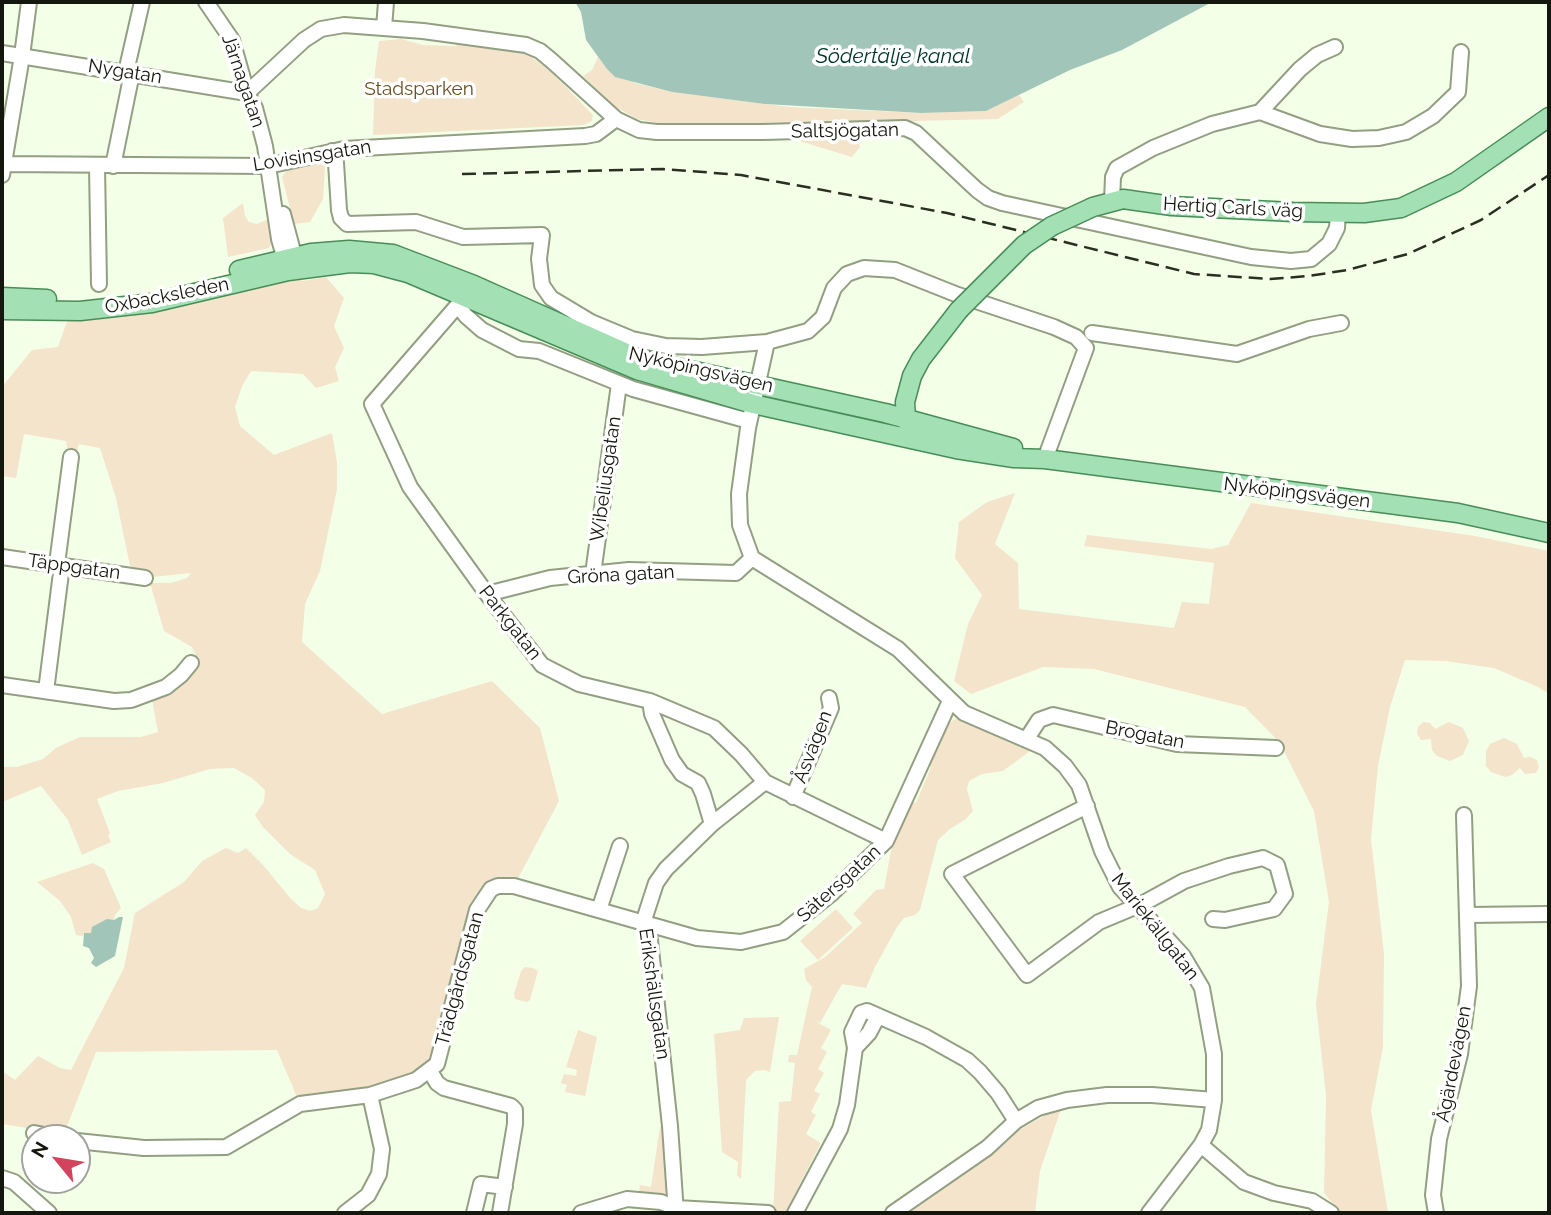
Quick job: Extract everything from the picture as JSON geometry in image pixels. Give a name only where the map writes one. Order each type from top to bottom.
[{"type":"main road","name":"Hertig Carls väg","points":[[917,441],[906,419],[905,402],[921,359],[958,302],[1024,245],[1052,226],[1093,207],[1123,199],[1172,206],[1364,213],[1401,208],[1456,182],[1549,117]]},
{"type":"main road","name":"Nyköpingsvägen","points":[[291,264],[374,264],[408,274],[466,296],[637,370],[751,412],[1014,458],[1045,459],[1458,513],[1549,533]]},
{"type":"main road","name":"Oxbacksleden","points":[[2,297],[81,301],[153,294],[291,264]]},
{"type":"main road","name":"Oxbacksleden","points":[[2,310],[80,311],[152,303],[291,264]]},
{"type":"main road","name":"Nyköpingsvägen","points":[[466,296],[549,320],[640,359],[885,413],[1045,459]]},
{"type":"main road","name":"Hertig Carls väg","points":[[906,419],[939,334]]},
{"type":"main road","name":"Hertig Carls väg","points":[[885,413],[907,393]]},
{"type":"main road","points":[[877,432],[889,429],[906,419]]},
{"type":"street","points":[[2,170],[29,2]]},
{"type":"street","points":[[113,166],[142,2]]},
{"type":"street","name":"Järnagatan","points":[[206,2],[232,40],[247,93],[255,108],[268,166],[279,239],[291,264]]},
{"type":"street","points":[[384,28],[386,2]]},
{"type":"street","name":"Saltsjögatan","points":[[247,93],[304,40],[321,29],[345,25],[384,28],[526,45],[540,51],[616,119],[628,126],[657,132],[905,128],[916,133],[935,149],[976,190],[1002,203],[1261,259],[1311,259],[1329,244],[1337,228],[1338,212]]},
{"type":"street","points":[[1112,201],[1113,177],[1117,168],[1153,148],[1212,124],[1260,112],[1300,69],[1317,55],[1335,47]]},
{"type":"street","points":[[1260,112],[1321,134],[1352,139],[1379,138],[1406,132],[1433,116],[1458,92],[1461,52]]},
{"type":"street","name":"Nygatan","points":[[2,53],[247,93]]},
{"type":"street","name":"Lovisinsgatan","points":[[2,170],[97,166],[268,166],[332,151],[423,143],[585,136],[596,134],[616,119]]},
{"type":"street","points":[[332,151],[336,163],[341,218],[347,224],[416,222],[463,237],[542,235],[539,259],[542,285],[551,298],[592,322],[632,339],[666,346],[702,347],[766,342],[808,331],[823,317],[834,288],[846,274],[864,268],[895,270],[958,302],[1054,327],[1076,337],[1086,348],[1045,459]]},
{"type":"street","points":[[97,166],[99,284]]},
{"type":"street","name":"Nyköpingsvägen","points":[[466,296],[466,316],[482,330],[520,349],[539,351],[619,384],[751,412]]},
{"type":"street","name":"Parkgatan","points":[[466,296],[372,404],[410,487],[487,594],[542,665],[579,684],[650,701],[714,728],[765,782],[886,841]]},
{"type":"street","points":[[1092,333],[1237,354],[1309,329],[1341,323]]},
{"type":"street","points":[[752,558],[740,525],[739,495],[751,412],[766,342]]},
{"type":"street","name":"Wibeliusgatan","points":[[593,574],[619,384]]},
{"type":"street","points":[[46,691],[71,457]]},
{"type":"street","name":"Täppgatan","points":[[2,557],[145,578]]},
{"type":"street","name":"Gröna gatan","points":[[487,594],[550,578],[629,570],[736,573],[752,558]]},
{"type":"street","name":"Mariekällgatan","points":[[752,558],[898,649],[964,713],[1045,748],[1065,766],[1079,785],[1109,868],[1120,887],[1183,956],[1202,988],[1214,1054],[1214,1100],[1209,1130],[1201,1145],[1149,1213]]},
{"type":"street","points":[[2,685],[131,701],[166,687],[191,663]]},
{"type":"street","name":"Åsvägen","points":[[793,797],[831,708],[829,698]]},
{"type":"street","points":[[650,701],[652,714],[672,760],[682,774],[698,783],[704,794],[712,824]]},
{"type":"street","name":"Sätersgatan","points":[[491,889],[506,884],[697,938],[755,940],[783,932],[831,894],[886,841],[950,701]]},
{"type":"street","name":"Brogatan","points":[[1026,740],[1039,720],[1053,715],[1178,744],[1276,748]]},
{"type":"street","name":"Erikshällsgatan","points":[[676,1210],[650,940],[643,923],[661,876],[712,824],[765,782]]},
{"type":"street","points":[[1087,806],[952,874],[1027,975],[1099,922],[1184,881],[1263,858],[1277,865],[1285,894],[1274,909],[1225,920],[1213,919]]},
{"type":"street","name":"Ågärdevägen","points":[[1436,1213],[1433,1195],[1439,1139],[1460,1054],[1469,986],[1464,815]]},
{"type":"street","points":[[599,910],[620,846]]},
{"type":"street","name":"Trädgårdsgatan","points":[[430,1071],[437,1064],[477,910],[491,889]]},
{"type":"street","points":[[1468,915],[1549,914]]},
{"type":"street","points":[[795,1213],[840,1129],[855,1048],[869,1033],[872,1014],[926,1037],[967,1060],[998,1093],[1016,1121]]},
{"type":"street","points":[[91,1142],[144,1147],[226,1147],[300,1104],[370,1095],[416,1080],[430,1071],[437,1083],[444,1088],[511,1106],[515,1110],[500,1213]]},
{"type":"street","points":[[345,1213],[368,1195],[379,1174],[382,1149],[370,1095]]},
{"type":"street","points":[[893,1213],[987,1148],[1016,1121],[1038,1108],[1066,1100],[1107,1095],[1152,1095],[1214,1100]]},
{"type":"street","points":[[1201,1145],[1244,1182],[1274,1193],[1312,1201],[1331,1213]]},
{"type":"street","points":[[2,1178],[14,1182],[49,1213]]},
{"type":"street","points":[[474,1213],[481,1184],[505,1187]]},
{"type":"street","points":[[581,1213],[627,1199],[662,1202],[676,1210],[768,1213]]},
{"type":"green space","name":"Stadsparken","points":[[401,39],[423,45],[455,46],[464,42],[489,44],[527,54],[568,89],[593,115],[592,121],[584,125],[373,135],[379,41]]},
{"type":"green space","points":[[598,57],[607,69],[635,83],[672,92],[790,107],[921,113],[986,111],[1019,95],[1024,102],[998,119],[742,125],[658,123],[637,119],[614,106],[583,76],[592,70]]},
{"type":"green space","points":[[858,136],[860,147],[852,157],[786,137]]},
{"type":"green space","points":[[320,158],[325,167],[323,199],[310,222],[294,224],[282,177],[292,164]]},
{"type":"green space","points":[[243,203],[249,222],[257,224],[269,219],[275,235],[269,248],[228,257],[223,218]]},
{"type":"green space","points":[[295,275],[303,281],[326,277],[344,298],[334,326],[344,348],[335,367],[339,381],[316,388],[303,374],[251,371],[242,386],[235,407],[240,426],[274,455],[332,433],[337,462],[337,489],[320,571],[305,604],[302,642],[382,714],[492,681],[540,728],[559,801],[514,886],[506,884],[480,902],[437,1064],[416,1080],[300,1104],[277,1050],[96,1052],[68,1124],[21,1124],[21,1127],[2,1124],[2,1071],[15,1080],[38,1056],[60,1068],[71,1070],[124,968],[135,913],[184,882],[202,861],[226,848],[238,853],[246,848],[301,908],[310,911],[318,908],[325,894],[315,870],[290,854],[255,815],[264,802],[265,790],[252,778],[234,768],[210,769],[163,783],[118,791],[97,799],[111,842],[82,855],[68,820],[41,786],[2,802],[2,767],[17,767],[43,759],[56,748],[80,737],[141,737],[158,732],[152,699],[188,678],[198,660],[192,647],[164,631],[150,583],[171,583],[187,578],[191,573],[152,577],[130,566],[116,498],[100,448],[79,444],[77,452],[68,453],[66,441],[24,434],[16,478],[2,476],[2,387],[32,350],[58,347],[69,316],[250,290],[250,286]]},
{"type":"green space","points":[[1015,493],[995,544],[1018,563],[1019,609],[1174,628],[1182,602],[1209,604],[1214,563],[1084,546],[1087,535],[1211,549],[1228,545],[1251,503],[1475,536],[1549,551],[1549,694],[1494,668],[1445,661],[1405,660],[1390,707],[1378,766],[1371,839],[1384,954],[1383,1047],[1371,1110],[1388,1213],[1340,1213],[1324,1193],[1326,1096],[1316,1004],[1329,902],[1314,811],[1280,743],[1245,707],[1094,669],[1043,667],[971,694],[954,681],[968,624],[982,595],[955,558],[959,522],[987,502]]},
{"type":"green space","points":[[955,719],[985,728],[1024,745],[1030,751],[1003,771],[982,774],[969,781],[967,789],[973,811],[938,840],[920,910],[915,915],[904,918],[897,927],[866,988],[842,984],[820,1023],[813,1020],[831,1030],[821,1048],[827,1052],[818,1069],[824,1073],[814,1091],[820,1094],[811,1112],[816,1115],[806,1134],[821,1143],[789,1205],[797,1210],[795,1213],[773,1213],[779,1102],[791,1101],[795,1063],[788,1062],[789,1055],[797,1055],[812,987],[806,980],[804,969],[825,957],[862,923],[853,914],[876,890],[884,889],[894,834],[907,799],[916,803],[931,767],[923,762],[942,728]]},
{"type":"green space","points":[[1423,722],[1430,723],[1435,729],[1449,722],[1463,728],[1469,741],[1463,755],[1450,761],[1437,756],[1432,750],[1431,739],[1421,740],[1417,734],[1418,727]]},
{"type":"green space","points":[[1504,738],[1517,744],[1524,758],[1537,760],[1539,767],[1536,773],[1525,774],[1520,768],[1505,777],[1491,772],[1486,766],[1486,751],[1490,744]]},
{"type":"green space","points":[[93,863],[104,869],[121,908],[114,920],[91,933],[76,935],[71,917],[60,901],[37,882]]},
{"type":"green space","points":[[836,909],[853,928],[818,960],[800,941]]},
{"type":"green space","points":[[525,967],[538,971],[530,1000],[527,1002],[515,999],[514,994],[521,971]]},
{"type":"green space","points":[[779,1017],[770,1072],[755,1071],[746,1080],[741,1179],[737,1175],[738,1162],[722,1152],[714,1034],[740,1030],[744,1018]]},
{"type":"green space","points":[[578,1030],[597,1037],[585,1096],[565,1092],[567,1085],[561,1083],[564,1074],[576,1076],[577,1070],[566,1067]]},
{"type":"green space","points":[[1062,1106],[1040,1171],[1035,1213],[908,1213],[990,1156],[1019,1130]]},
{"type":"green space","points":[[670,1126],[676,1208],[638,1200],[640,1185],[651,1187],[660,1127]]},
{"type":"water","name":"Södertälje kanal","points":[[575,2],[1212,2],[1122,50],[1070,70],[986,111],[921,113],[765,104],[672,92],[615,77],[586,40],[581,12]]},
{"type":"water","points":[[123,917],[115,956],[96,967],[91,963],[94,958],[89,948],[83,946],[84,933],[91,933],[92,927],[107,919],[114,920]]},
{"type":"railway","points":[[462,174],[663,169],[741,175],[947,213],[1194,274],[1270,279],[1347,270],[1408,254],[1481,220],[1549,175]]}]
